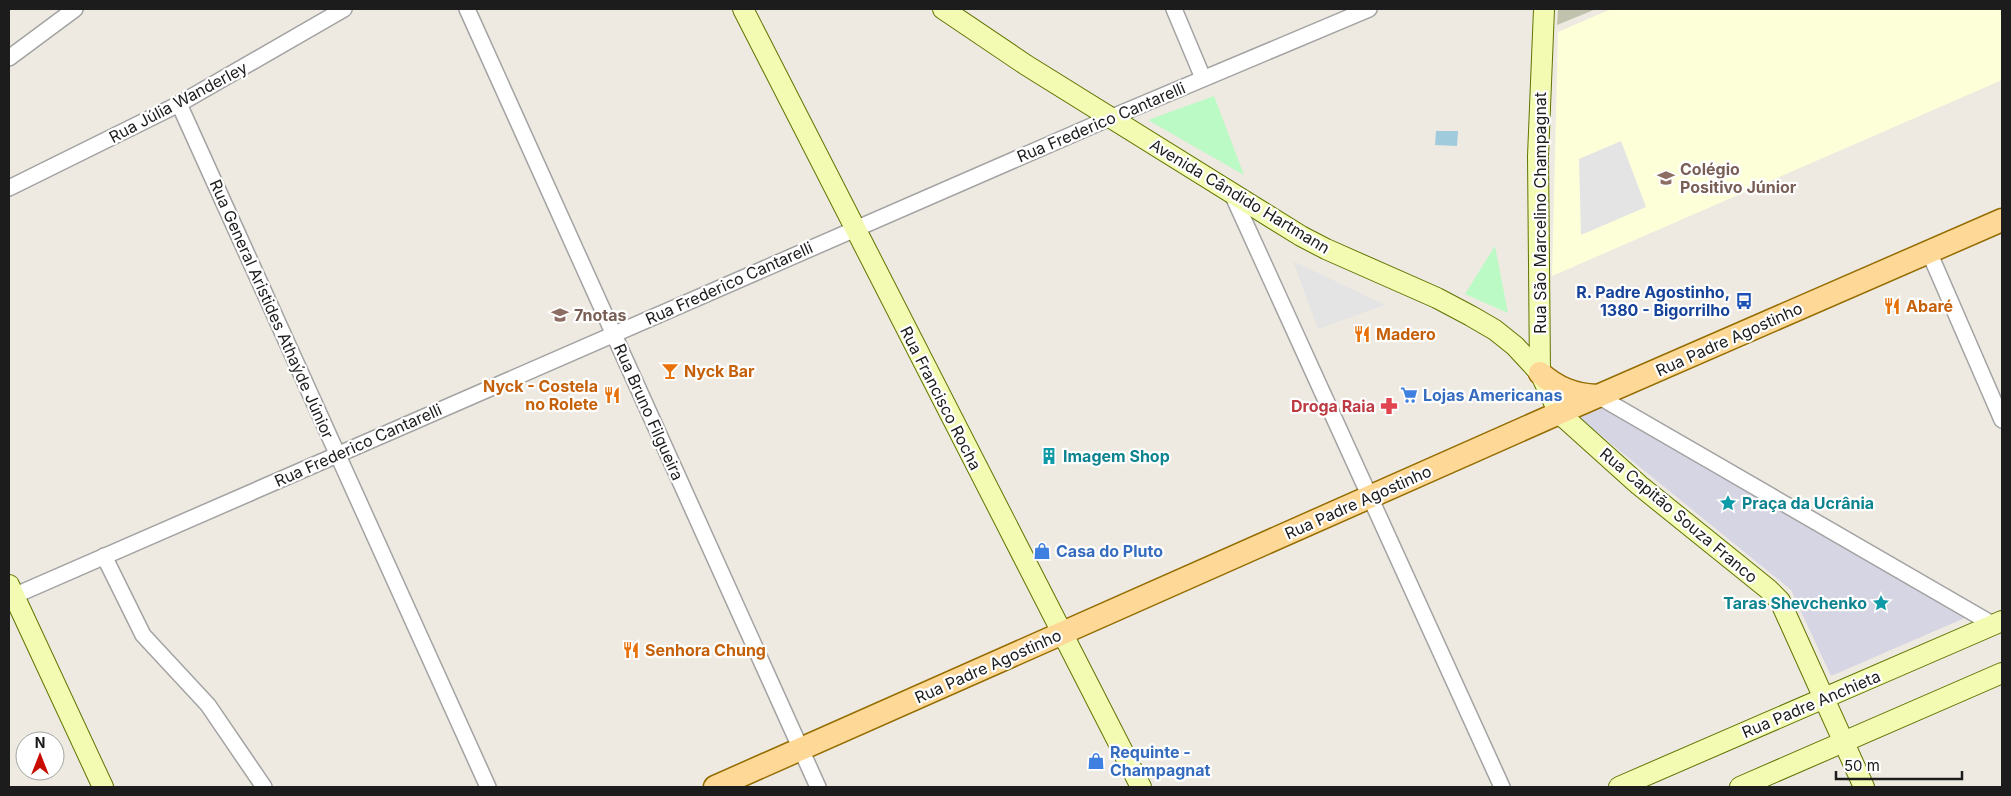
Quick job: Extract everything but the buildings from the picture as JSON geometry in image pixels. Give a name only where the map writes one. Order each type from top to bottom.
[{"type":"main road","name":"Rua Francisco Rocha","points":[[742,9],[1141,787]]},
{"type":"main road","name":"Avenida Cândido Hartmann","points":[[943,9],[998,47],[1110,118],[1232,194],[1326,249],[1437,298],[1496,330],[1516,346],[1540,373]]},
{"type":"main road","name":"Rua São Marcelino Champagnat","points":[[1544,9],[1538,156],[1540,373],[1559,413]]},
{"type":"main road","name":"Rua Padre Agostinho","points":[[715,787],[1559,413],[2002,220]]},
{"type":"main road","points":[[1540,373],[1550,382],[1573,393],[1598,396]]},
{"type":"main road","name":"Rua Capitão Souza Franco","points":[[1559,413],[1639,485],[1774,594],[1785,610],[1864,787]]},
{"type":"main road","points":[[10,592],[103,787]]},
{"type":"main road","name":"Rua Padre Anchieta","points":[[1619,787],[1998,623]]},
{"type":"main road","points":[[1740,787],[2002,673]]},
{"type":"street","points":[[9,58],[75,9]]},
{"type":"street","name":"Rua Júlia Wanderley","points":[[9,188],[179,104],[344,9]]},
{"type":"street","name":"Rua Bruno Filgueira","points":[[467,9],[818,787]]},
{"type":"street","points":[[1174,9],[1203,78]]},
{"type":"street","name":"Rua Frederico Cantarelli","points":[[10,592],[104,556],[1110,118],[1369,9]]},
{"type":"street","name":"Rua General Aristides Athaýde Júnior","points":[[179,104],[488,787]]},
{"type":"street","points":[[1232,194],[1502,787]]},
{"type":"street","points":[[1929,252],[2002,420]]},
{"type":"street","points":[[1598,396],[1998,623]]},
{"type":"street","points":[[104,556],[143,635],[208,705],[264,787]]},
{"type":"shaded area","points":[[1558,9],[1596,9],[1557,25]]},
{"type":"shaded area","name":"Colégio Positivo Júnior","points":[[1611,9],[2002,9],[2002,80],[1552,276],[1558,32]]},
{"type":"shaded area","points":[[1621,141],[1646,207],[1581,235],[1579,159]]},
{"type":"shaded area","points":[[1293,261],[1385,305],[1318,329]]},
{"type":"shaded area","name":"Praça da Ucrânia","points":[[1601,403],[1967,617],[1831,676],[1791,590],[1577,416]]},
{"type":"green space","points":[[1214,96],[1244,175],[1148,120]]},
{"type":"green space","points":[[1495,246],[1508,313],[1465,294]]},
{"type":"water","points":[[1436,131],[1458,131],[1457,146],[1435,145]]},
{"type":"place","name":"Colégio Positivo Júnior","points":[[1666,178]]},
{"type":"place","name":"R. Padre Agostinho, 1380 - Bigorrilho","points":[[1744,301]]},
{"type":"place","name":"Abaré","points":[[1892,306]]},
{"type":"place","name":"7notas","points":[[560,315]]},
{"type":"place","name":"Madero","points":[[1362,334]]},
{"type":"place","name":"Nyck Bar","points":[[670,371]]},
{"type":"place","name":"Nyck - Costela no Rolete","points":[[612,395]]},
{"type":"place","name":"Lojas Americanas","points":[[1409,395]]},
{"type":"place","name":"Droga Raia","points":[[1389,406]]},
{"type":"place","name":"Imagem Shop","points":[[1049,456]]},
{"type":"place","name":"Praça da Ucrânia","points":[[1728,503]]},
{"type":"place","name":"Casa do Pluto","points":[[1042,551]]},
{"type":"place","name":"Taras Shevchenko","points":[[1881,603]]},
{"type":"place","name":"Senhora Chung","points":[[631,650]]},
{"type":"place","name":"Requinte - Champagnat","points":[[1096,761]]}]
